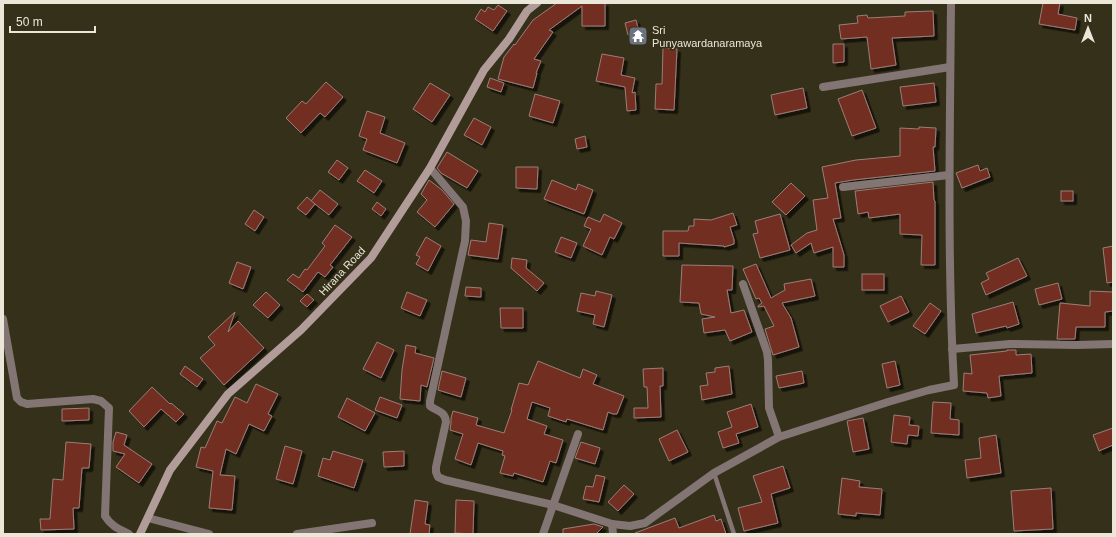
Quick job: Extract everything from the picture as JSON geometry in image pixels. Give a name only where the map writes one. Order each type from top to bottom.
[{"type":"street","name":"Hirana Road","points":[[140,534],[170,470],[228,394],[301,330],[371,258],[430,168],[484,70],[509,38],[527,11],[537,3]]},
{"type":"street","points":[[430,168],[463,207],[466,221],[465,241],[430,402],[430,406],[443,413],[446,422],[436,472],[438,477],[445,480],[553,505],[612,524],[630,526],[645,523],[714,473],[779,437],[888,402],[929,390],[954,385],[949,175],[951,3]]},
{"type":"street","points":[[823,87],[950,67]]},
{"type":"street","points":[[843,187],[949,175]]},
{"type":"street","points":[[743,284],[767,352],[769,408],[779,437]]},
{"type":"street","points":[[3,319],[17,398],[21,402],[27,404],[93,399],[101,401],[109,408],[105,516],[114,526],[129,534]]},
{"type":"street","points":[[952,349],[1010,344],[1113,344]]},
{"type":"street","points":[[543,534],[578,434]]},
{"type":"street","points":[[148,518],[209,534]]},
{"type":"street","points":[[296,534],[372,523]]},
{"type":"street","points":[[612,524],[613,534]]},
{"type":"lane","points":[[714,473],[734,534]]},
{"type":"building","points":[[557,3],[605,3],[605,26],[582,26],[582,6],[549,30],[553,32],[534,59],[541,61],[536,73],[533,88],[498,79],[504,57],[514,44],[515,45],[533,20]]},
{"type":"building","points":[[1043,3],[1060,3],[1058,14],[1077,18],[1075,30],[1039,24]]},
{"type":"building","points":[[498,5],[507,11],[493,31],[475,19],[481,9],[485,12],[488,7],[494,10]]},
{"type":"building","points":[[933,11],[934,36],[892,38],[896,65],[871,69],[867,37],[841,39],[839,25],[858,23],[857,16],[867,15],[868,18],[905,16],[905,12]]},
{"type":"building","points":[[636,20],[639,32],[628,35],[625,23]]},
{"type":"building","points":[[833,44],[844,44],[844,62],[833,63]]},
{"type":"building","points":[[663,48],[677,49],[674,110],[655,109],[656,84],[662,84]]},
{"type":"building","points":[[602,54],[624,58],[621,75],[635,78],[632,93],[635,92],[636,110],[627,111],[625,87],[596,81]]},
{"type":"building","points":[[490,78],[504,83],[501,92],[487,87]]},
{"type":"building","points":[[326,82],[343,97],[325,117],[320,113],[301,133],[286,118],[302,101],[306,104]]},
{"type":"building","points":[[430,83],[450,95],[432,122],[413,109]]},
{"type":"building","points":[[934,83],[936,102],[903,106],[900,87]]},
{"type":"building","points":[[803,88],[807,108],[775,115],[771,95]]},
{"type":"building","points":[[862,90],[876,128],[852,136],[838,99]]},
{"type":"building","points":[[535,94],[560,101],[553,123],[529,116]]},
{"type":"building","points":[[367,111],[385,117],[380,133],[405,143],[397,163],[363,150],[367,139],[359,136]]},
{"type":"building","points":[[474,118],[491,127],[482,145],[464,135]]},
{"type":"building","points":[[919,127],[936,128],[935,147],[933,147],[935,171],[835,183],[841,218],[833,219],[844,255],[844,267],[833,267],[833,247],[814,253],[811,243],[796,253],[791,245],[807,233],[817,230],[813,200],[828,198],[822,167],[856,160],[900,156],[900,128],[919,129]]},
{"type":"building","points":[[585,136],[587,147],[577,149],[575,139]]},
{"type":"building","points":[[447,152],[478,171],[467,188],[441,173],[437,168]]},
{"type":"building","points":[[337,160],[348,168],[339,180],[328,172]]},
{"type":"building","points":[[978,165],[980,171],[987,168],[990,177],[962,188],[956,173]]},
{"type":"building","points":[[516,167],[538,167],[537,189],[516,188]]},
{"type":"building","points":[[365,170],[382,181],[374,193],[357,181]]},
{"type":"building","points":[[429,180],[442,190],[454,204],[435,227],[417,212],[427,200],[421,194]]},
{"type":"building","points":[[552,180],[576,190],[578,184],[593,190],[584,214],[544,199]]},
{"type":"building","points":[[933,182],[935,201],[935,265],[921,265],[922,235],[900,234],[900,214],[869,218],[868,212],[858,214],[855,191]]},
{"type":"building","points":[[791,183],[805,196],[786,215],[772,202]]},
{"type":"building","points":[[320,190],[338,204],[329,215],[311,201]]},
{"type":"building","points":[[1061,191],[1073,191],[1073,201],[1061,201]]},
{"type":"building","points":[[307,197],[315,204],[306,215],[297,208]]},
{"type":"building","points":[[377,202],[386,209],[381,216],[372,209]]},
{"type":"building","points":[[254,210],[264,217],[255,231],[245,224]]},
{"type":"building","points":[[733,213],[737,225],[730,227],[734,244],[724,247],[679,243],[679,256],[663,256],[663,231],[688,231],[689,226],[694,226],[694,219],[711,220]]},
{"type":"building","points":[[604,214],[622,223],[614,239],[610,237],[602,255],[583,246],[591,229],[584,226],[588,217],[600,222]]},
{"type":"building","points":[[780,214],[790,250],[760,258],[753,234],[758,233],[755,221]]},
{"type":"building","points":[[489,223],[503,225],[498,259],[468,255],[471,240],[486,242]]},
{"type":"building","points":[[335,225],[352,237],[330,265],[333,267],[325,277],[318,272],[303,292],[287,280],[293,274],[299,278],[305,269],[307,270],[325,246],[322,243]]},
{"type":"building","points":[[426,237],[441,246],[428,271],[416,264],[420,257],[416,255]]},
{"type":"building","points":[[561,237],[577,243],[571,258],[555,252]]},
{"type":"building","points":[[1113,246],[1113,282],[1107,283],[1103,248]]},
{"type":"building","points":[[512,258],[527,260],[526,268],[544,283],[537,291],[511,268]]},
{"type":"building","points":[[1018,258],[1027,276],[986,295],[981,283],[989,279],[986,273]]},
{"type":"building","points":[[237,262],[251,267],[243,289],[229,283]]},
{"type":"building","points":[[756,264],[771,298],[785,290],[784,284],[811,279],[815,296],[782,303],[791,318],[799,347],[773,355],[765,329],[774,326],[764,306],[758,307],[762,303],[759,298],[756,299],[743,269]]},
{"type":"building","points":[[682,265],[733,266],[732,290],[727,290],[731,313],[744,310],[752,332],[730,341],[725,330],[704,333],[702,319],[715,317],[701,314],[699,303],[680,302]]},
{"type":"building","points":[[862,274],[884,274],[884,290],[862,290]]},
{"type":"building","points":[[1058,283],[1062,299],[1039,305],[1035,289]]},
{"type":"building","points":[[466,287],[481,288],[481,297],[465,296]]},
{"type":"building","points":[[596,291],[612,295],[604,327],[593,324],[595,315],[577,311],[581,293],[595,296]]},
{"type":"building","points":[[1090,291],[1113,292],[1113,311],[1105,312],[1105,327],[1076,327],[1075,339],[1057,339],[1060,303],[1090,306]]},
{"type":"building","points":[[266,292],[280,305],[268,318],[253,305]]},
{"type":"building","points":[[407,292],[427,300],[420,316],[401,308]]},
{"type":"building","points":[[307,294],[314,300],[307,307],[300,301]]},
{"type":"building","points":[[901,296],[909,312],[888,322],[880,306]]},
{"type":"building","points":[[1013,302],[1019,324],[1007,328],[1006,326],[976,333],[972,314]]},
{"type":"building","points":[[930,303],[941,311],[925,334],[913,326]]},
{"type":"building","points":[[500,308],[523,308],[523,328],[501,328]]},
{"type":"building","points":[[235,312],[228,332],[238,321],[264,348],[224,385],[200,358],[215,345],[208,337]]},
{"type":"building","points":[[377,342],[394,350],[381,378],[363,369]]},
{"type":"building","points":[[406,345],[416,347],[415,353],[434,358],[427,387],[421,385],[420,401],[400,399],[402,370]]},
{"type":"building","points":[[1016,350],[1016,355],[1031,354],[1032,373],[999,376],[1001,396],[988,398],[987,393],[963,391],[964,373],[972,374],[970,355]]},
{"type":"building","points":[[538,361],[580,378],[583,369],[597,375],[593,384],[624,396],[617,414],[608,412],[603,430],[567,419],[566,422],[548,416],[550,408],[532,402],[527,419],[547,426],[544,434],[563,440],[556,463],[550,461],[543,482],[514,473],[513,476],[500,473],[505,456],[502,455],[503,451],[478,443],[471,465],[455,459],[463,434],[450,430],[453,411],[478,418],[476,425],[504,433],[519,383],[528,385]]},
{"type":"building","points":[[895,361],[900,385],[887,388],[882,364]]},
{"type":"building","points":[[185,366],[203,379],[197,387],[180,374]]},
{"type":"building","points":[[729,366],[732,394],[702,400],[700,386],[708,385],[706,373],[715,372],[715,368]]},
{"type":"building","points":[[663,368],[663,386],[660,386],[661,417],[634,418],[634,408],[648,408],[647,387],[644,387],[643,369]]},
{"type":"building","points":[[442,371],[466,378],[461,397],[438,390]]},
{"type":"building","points":[[802,371],[804,383],[779,388],[776,376]]},
{"type":"building","points":[[256,384],[278,394],[268,414],[272,416],[264,431],[249,424],[236,454],[226,449],[220,475],[235,476],[232,510],[209,508],[213,471],[196,467],[201,447],[205,448],[217,421],[222,423],[235,397],[247,403]]},
{"type":"building","points":[[152,387],[170,404],[171,403],[184,414],[176,422],[161,409],[144,427],[129,411]]},
{"type":"building","points":[[380,397],[402,405],[397,418],[375,410]]},
{"type":"building","points":[[347,398],[375,413],[365,431],[338,417]]},
{"type":"building","points":[[933,402],[951,403],[950,419],[959,420],[959,435],[931,433]]},
{"type":"building","points":[[751,404],[758,427],[736,434],[739,443],[723,448],[718,432],[732,427],[727,412]]},
{"type":"building","points":[[89,408],[89,420],[62,421],[62,409]]},
{"type":"building","points":[[894,415],[910,417],[909,425],[919,426],[918,436],[908,435],[907,444],[891,442]]},
{"type":"building","points":[[863,418],[869,449],[853,452],[847,421]]},
{"type":"building","points":[[1113,428],[1113,445],[1099,451],[1093,435]]},
{"type":"building","points":[[677,430],[688,452],[669,461],[659,439]]},
{"type":"building","points":[[116,432],[127,435],[124,445],[152,464],[139,483],[116,467],[125,454],[113,451],[113,442]]},
{"type":"building","points":[[996,435],[1001,473],[967,478],[965,460],[981,458],[979,438]]},
{"type":"building","points":[[66,442],[91,444],[89,468],[82,468],[79,508],[73,508],[74,529],[41,530],[40,519],[50,519],[53,479],[63,480]]},
{"type":"building","points":[[581,442],[600,448],[595,464],[575,458]]},
{"type":"building","points":[[285,446],[302,451],[293,484],[276,479]]},
{"type":"building","points":[[333,451],[363,460],[354,488],[318,476],[323,458],[330,460]]},
{"type":"building","points":[[404,451],[404,466],[384,467],[383,452]]},
{"type":"building","points":[[783,466],[790,488],[771,494],[778,523],[744,531],[738,508],[762,502],[753,476]]},
{"type":"building","points":[[596,475],[605,477],[599,502],[583,499],[586,486],[593,487]]},
{"type":"building","points":[[842,478],[860,481],[859,487],[882,489],[880,515],[856,513],[856,516],[838,514]]},
{"type":"building","points":[[624,485],[634,494],[618,511],[608,502]]},
{"type":"building","points":[[1051,488],[1053,529],[1014,531],[1011,491]]},
{"type":"building","points":[[415,500],[428,502],[425,524],[430,525],[429,534],[410,534]]},
{"type":"building","points":[[456,500],[474,501],[473,534],[455,533]]},
{"type":"building","points":[[714,515],[716,521],[721,519],[726,534],[635,534],[675,518],[679,528]]},
{"type":"building","points":[[594,524],[603,527],[596,534],[563,534],[563,529]]},
{"type":"place","name":"Sri Punyawardanaramaya","points":[[638,36]]}]
